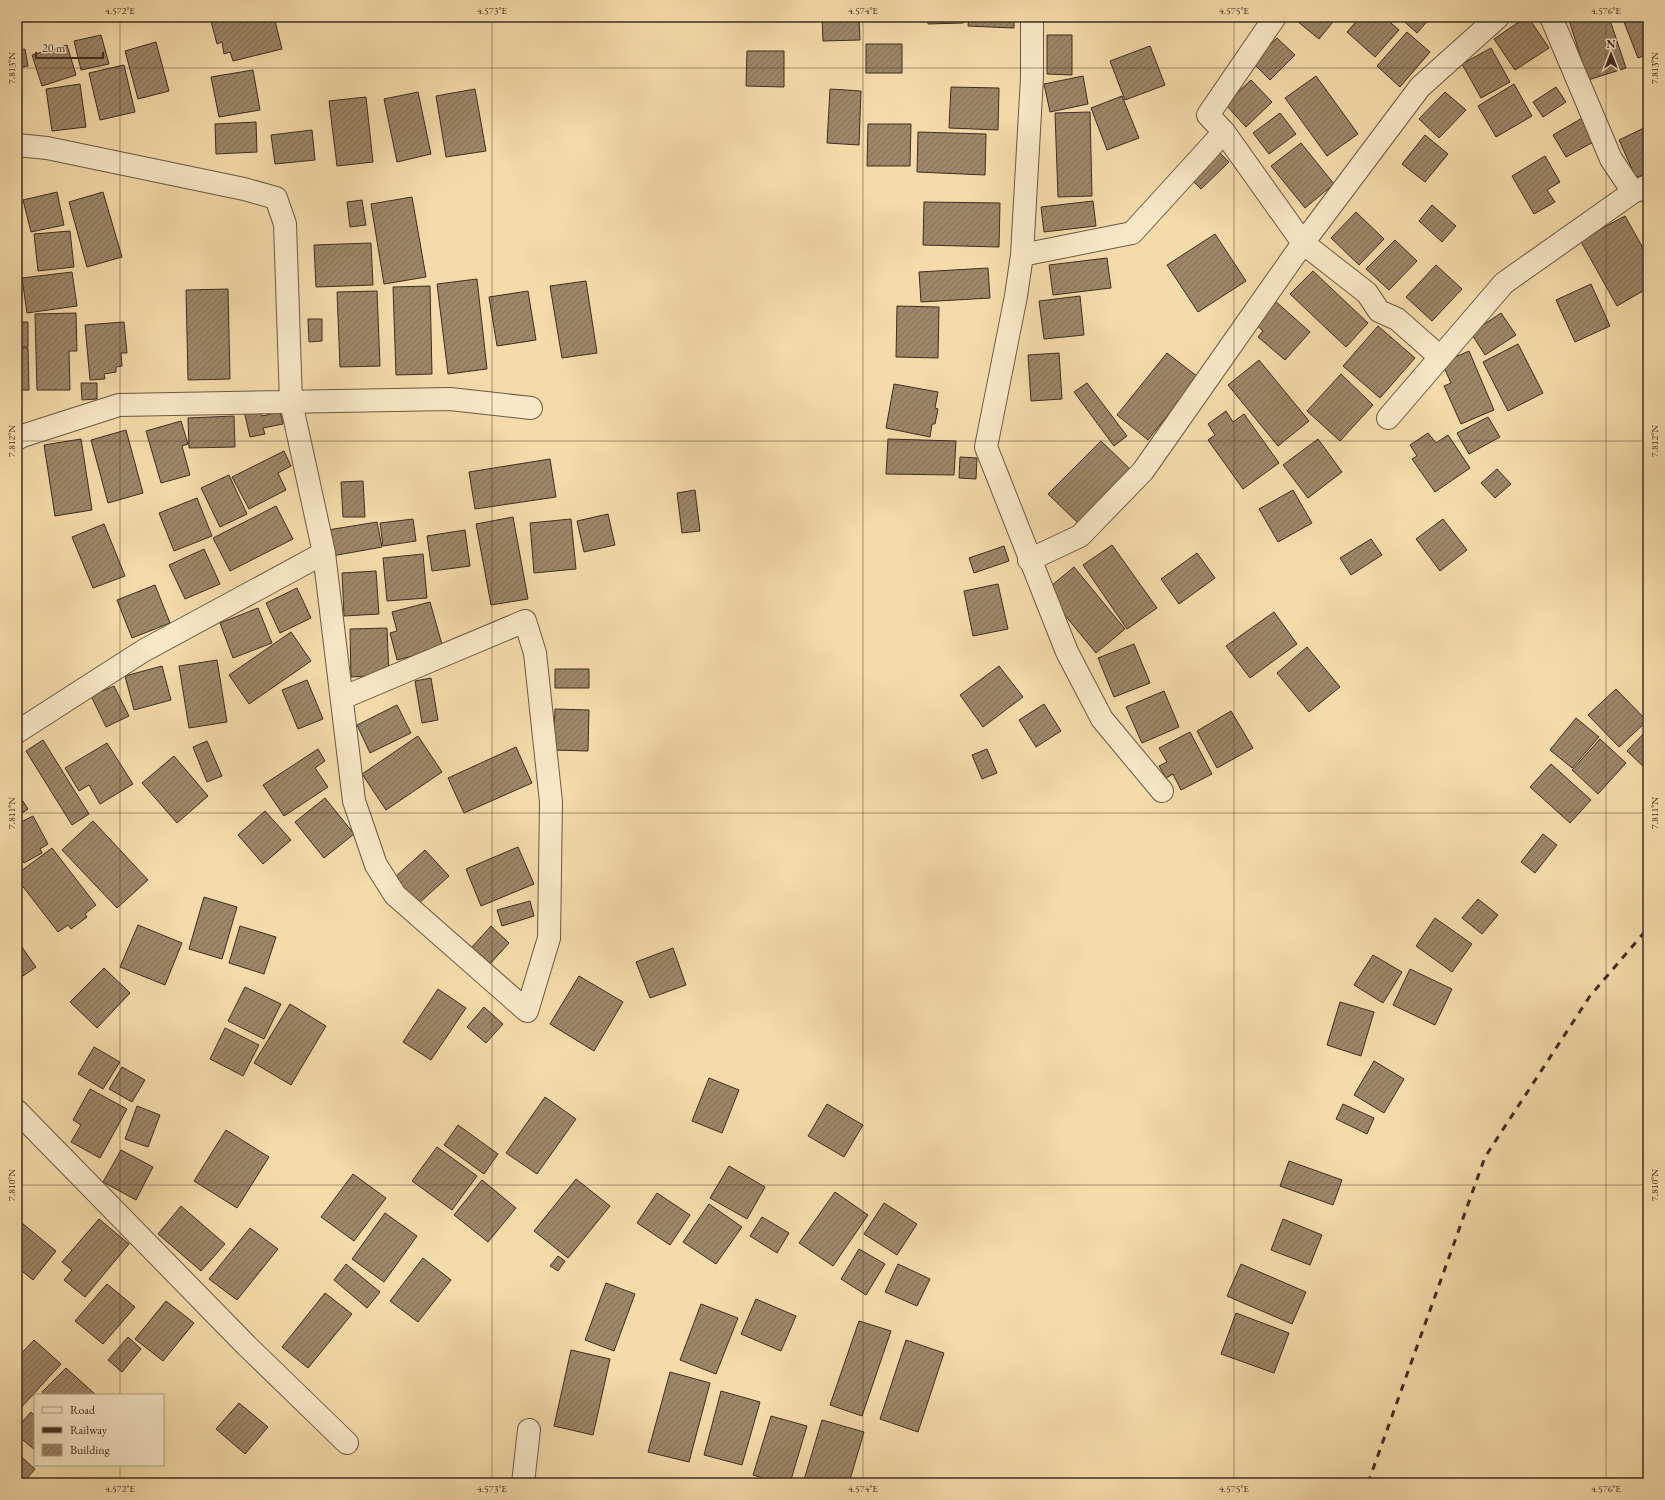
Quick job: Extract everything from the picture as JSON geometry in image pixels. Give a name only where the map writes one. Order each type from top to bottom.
[{"type":"street","points":[[1032,17],[1032,77],[1022,255],[1016,296],[986,448],[1067,652],[1102,718],[1162,791]]},
{"type":"street","points":[[1276,17],[1208,115],[1224,132],[1304,243],[1367,293],[1379,311],[1397,319],[1440,357]]},
{"type":"street","points":[[1030,560],[1080,536],[1143,471],[1304,243],[1420,87],[1498,17]]},
{"type":"street","points":[[1388,418],[1504,283],[1641,189],[1611,159],[1551,17]]},
{"type":"street","points":[[1022,255],[1132,233],[1224,132]]},
{"type":"street","points":[[17,145],[47,148],[244,189],[276,198],[285,224],[291,402],[324,553],[354,801],[376,865],[395,895],[527,1011],[549,938],[551,802],[535,653],[525,621],[342,698]]},
{"type":"street","points":[[17,439],[22,436],[119,405],[450,399],[531,408]]},
{"type":"street","points":[[17,732],[144,651],[324,553]]},
{"type":"street","points":[[17,1111],[247,1346],[347,1443]]},
{"type":"street","points":[[522,1483],[529,1430]]},
{"type":"building","points":[[228,17],[274,17],[282,49],[233,61],[230,52],[224,54],[222,42],[217,44],[211,21]]},
{"type":"building","points":[[822,17],[859,17],[860,40],[823,41]]},
{"type":"building","points":[[928,17],[963,17],[963,23],[928,24]]},
{"type":"building","points":[[969,17],[1014,17],[1014,28],[968,26]]},
{"type":"building","points":[[1292,17],[1337,17],[1319,39]]},
{"type":"building","points":[[1360,17],[1384,17],[1399,30],[1375,57],[1347,32]]},
{"type":"building","points":[[1399,17],[1431,17],[1417,33]]},
{"type":"building","points":[[1528,17],[1549,48],[1515,70],[1494,39]]},
{"type":"building","points":[[1568,17],[1609,17],[1626,68],[1588,80]]},
{"type":"building","points":[[1636,17],[1648,17],[1648,54],[1638,58],[1624,22]]},
{"type":"building","points":[[1407,32],[1430,52],[1400,87],[1377,66]]},
{"type":"building","points":[[101,35],[109,64],[81,70],[74,41]]},
{"type":"building","points":[[1047,35],[1072,35],[1072,75],[1047,74]]},
{"type":"building","points":[[1277,38],[1295,55],[1270,80],[1252,62]]},
{"type":"building","points":[[156,42],[169,91],[138,99],[125,51]]},
{"type":"building","points":[[866,44],[902,44],[902,73],[866,73]]},
{"type":"building","points":[[67,45],[76,75],[42,86],[32,55]]},
{"type":"building","points":[[1150,46],[1165,85],[1125,100],[1110,61]]},
{"type":"building","points":[[1491,48],[1510,82],[1481,98],[1462,64]]},
{"type":"building","points":[[25,49],[28,66],[17,68],[17,50]]},
{"type":"building","points":[[747,51],[784,51],[784,87],[746,86]]},
{"type":"building","points":[[124,65],[135,112],[100,120],[89,73]]},
{"type":"building","points":[[253,70],[260,110],[219,117],[211,77]]},
{"type":"building","points":[[1083,76],[1088,104],[1050,112],[1044,84]]},
{"type":"building","points":[[1316,76],[1358,134],[1327,156],[1285,98]]},
{"type":"building","points":[[1251,80],[1272,102],[1246,127],[1225,104]]},
{"type":"building","points":[[80,84],[86,127],[52,131],[46,89]]},
{"type":"building","points":[[1514,84],[1532,116],[1496,137],[1478,106]]},
{"type":"building","points":[[951,87],[999,88],[998,130],[949,128]]},
{"type":"building","points":[[1556,87],[1566,102],[1543,117],[1533,102]]},
{"type":"building","points":[[475,89],[486,151],[446,157],[436,96]]},
{"type":"building","points":[[830,89],[861,91],[859,145],[827,143]]},
{"type":"building","points":[[418,92],[431,154],[397,162],[384,99]]},
{"type":"building","points":[[1445,92],[1466,110],[1439,138],[1419,119]]},
{"type":"building","points":[[1122,96],[1139,138],[1107,150],[1091,108]]},
{"type":"building","points":[[366,97],[373,162],[337,166],[329,101]]},
{"type":"building","points":[[1090,112],[1092,196],[1058,197],[1055,113]]},
{"type":"building","points":[[1280,113],[1296,134],[1269,154],[1253,133]]},
{"type":"building","points":[[1584,117],[1597,140],[1566,157],[1553,135]]},
{"type":"building","points":[[256,122],[257,152],[216,154],[215,124]]},
{"type":"building","points":[[868,124],[911,124],[910,166],[867,166]]},
{"type":"building","points":[[1648,126],[1648,172],[1636,178],[1619,140]]},
{"type":"building","points":[[312,130],[315,160],[275,164],[271,135]]},
{"type":"building","points":[[918,132],[986,134],[985,175],[917,172]]},
{"type":"building","points":[[1425,135],[1448,154],[1425,182],[1402,164]]},
{"type":"building","points":[[1301,143],[1334,184],[1305,208],[1271,166]]},
{"type":"building","points":[[1217,150],[1229,162],[1201,189],[1189,177]]},
{"type":"building","points":[[1545,156],[1560,182],[1547,190],[1555,202],[1534,214],[1512,176]]},
{"type":"building","points":[[57,192],[64,225],[31,232],[23,200]]},
{"type":"building","points":[[103,192],[122,257],[87,267],[69,202]]},
{"type":"building","points":[[412,197],[426,277],[384,284],[371,204]]},
{"type":"building","points":[[362,200],[366,225],[350,227],[347,202]]},
{"type":"building","points":[[1093,201],[1096,226],[1044,232],[1041,207]]},
{"type":"building","points":[[924,202],[1000,203],[999,247],[923,245]]},
{"type":"building","points":[[1432,205],[1456,226],[1442,242],[1419,221]]},
{"type":"building","points":[[1356,212],[1384,239],[1359,265],[1331,238]]},
{"type":"building","points":[[1625,216],[1648,257],[1648,288],[1617,306],[1580,240]]},
{"type":"building","points":[[70,231],[74,267],[38,271],[34,234]]},
{"type":"building","points":[[1215,234],[1246,281],[1198,312],[1167,265]]},
{"type":"building","points":[[1395,240],[1417,261],[1389,290],[1366,269]]},
{"type":"building","points":[[371,243],[373,285],[316,287],[314,245]]},
{"type":"building","points":[[17,246],[22,270],[17,271]]},
{"type":"building","points":[[1107,258],[1111,288],[1053,295],[1049,265]]},
{"type":"building","points":[[1436,265],[1462,289],[1432,321],[1406,297]]},
{"type":"building","points":[[988,268],[990,298],[921,302],[919,272]]},
{"type":"building","points":[[1313,271],[1368,323],[1346,347],[1290,294]]},
{"type":"building","points":[[72,272],[77,306],[27,313],[22,278]]},
{"type":"building","points":[[477,279],[487,369],[448,374],[437,284]]},
{"type":"building","points":[[586,281],[597,353],[562,358],[550,286]]},
{"type":"building","points":[[1591,284],[1610,326],[1575,342],[1556,300]]},
{"type":"building","points":[[430,286],[432,374],[396,375],[393,287]]},
{"type":"building","points":[[228,289],[230,379],[188,380],[186,290]]},
{"type":"building","points":[[377,291],[380,366],[340,367],[337,292]]},
{"type":"building","points":[[528,291],[536,340],[497,346],[489,297]]},
{"type":"building","points":[[1080,296],[1084,335],[1044,339],[1039,301]]},
{"type":"building","points":[[1274,300],[1310,332],[1285,360],[1258,337],[1263,331],[1254,323]]},
{"type":"building","points":[[897,306],[939,307],[938,358],[896,357]]},
{"type":"building","points":[[76,313],[77,351],[69,351],[70,390],[37,390],[35,314]]},
{"type":"building","points":[[1501,313],[1516,335],[1485,355],[1471,333]]},
{"type":"building","points":[[308,319],[322,319],[322,341],[309,342]]},
{"type":"building","points":[[17,322],[28,322],[28,347],[17,347]]},
{"type":"building","points":[[124,322],[127,353],[121,353],[122,366],[116,367],[116,372],[104,374],[105,379],[90,380],[85,325]]},
{"type":"building","points":[[1378,326],[1415,358],[1380,398],[1343,366]]},
{"type":"building","points":[[1518,344],[1543,393],[1508,411],[1483,362]]},
{"type":"building","points":[[17,348],[28,348],[29,390],[17,390]]},
{"type":"building","points":[[1469,351],[1494,410],[1461,424],[1444,386],[1451,383],[1442,363]]},
{"type":"building","points":[[1059,353],[1062,399],[1031,401],[1028,355]]},
{"type":"building","points":[[1167,353],[1198,377],[1148,440],[1117,415]]},
{"type":"building","points":[[1259,360],[1309,421],[1278,446],[1228,385]]},
{"type":"building","points":[[1341,374],[1373,405],[1340,441],[1307,411]]},
{"type":"building","points":[[81,383],[97,383],[97,399],[82,400]]},
{"type":"building","points":[[1087,383],[1127,436],[1114,446],[1074,392]]},
{"type":"building","points":[[894,384],[938,392],[935,408],[938,409],[935,424],[932,424],[930,437],[886,428]]},
{"type":"building","points":[[260,408],[262,416],[280,412],[283,424],[263,428],[265,434],[250,437],[244,411]]},
{"type":"building","points":[[1226,411],[1233,422],[1244,414],[1279,463],[1243,489],[1208,440],[1215,435],[1208,424]]},
{"type":"building","points":[[234,416],[235,447],[189,448],[188,418]]},
{"type":"building","points":[[1488,417],[1500,437],[1469,454],[1457,433]]},
{"type":"building","points":[[181,421],[188,444],[182,446],[190,475],[161,483],[146,431]]},
{"type":"building","points":[[126,430],[143,493],[108,503],[91,440]]},
{"type":"building","points":[[1428,433],[1436,443],[1448,435],[1470,468],[1435,492],[1412,459],[1417,456],[1410,445]]},
{"type":"building","points":[[81,439],[92,510],[55,516],[44,445]]},
{"type":"building","points":[[888,439],[956,441],[954,475],[886,474]]},
{"type":"building","points":[[1318,439],[1342,472],[1308,498],[1283,465]]},
{"type":"building","points":[[1101,441],[1132,471],[1079,524],[1048,494]]},
{"type":"building","points":[[284,451],[291,466],[278,473],[286,490],[249,509],[232,477]]},
{"type":"building","points":[[960,457],[977,458],[976,479],[959,478]]},
{"type":"building","points":[[550,459],[556,497],[475,509],[469,472]]},
{"type":"building","points":[[1497,469],[1511,484],[1495,498],[1481,483]]},
{"type":"building","points":[[229,475],[247,514],[220,527],[201,488]]},
{"type":"building","points":[[363,481],[365,517],[343,517],[341,482]]},
{"type":"building","points":[[695,490],[700,531],[682,533],[677,493]]},
{"type":"building","points":[[1293,490],[1312,523],[1278,542],[1259,509]]},
{"type":"building","points":[[197,498],[212,536],[174,551],[159,513]]},
{"type":"building","points":[[276,506],[293,539],[230,571],[213,538]]},
{"type":"building","points":[[608,514],[615,545],[584,552],[577,521]]},
{"type":"building","points":[[513,517],[528,599],[491,605],[476,524]]},
{"type":"building","points":[[413,519],[416,541],[383,546],[380,523]]},
{"type":"building","points":[[571,519],[576,569],[534,573],[530,523]]},
{"type":"building","points":[[1443,519],[1467,550],[1440,571],[1416,539]]},
{"type":"building","points":[[377,522],[382,547],[332,556],[328,530]]},
{"type":"building","points":[[104,524],[125,576],[93,588],[72,537]]},
{"type":"building","points":[[465,530],[470,566],[432,571],[427,536]]},
{"type":"building","points":[[1371,539],[1382,555],[1351,575],[1340,558]]},
{"type":"building","points":[[1112,545],[1157,608],[1127,629],[1083,565]]},
{"type":"building","points":[[1004,546],[1009,561],[974,573],[969,558]]},
{"type":"building","points":[[204,549],[220,584],[185,599],[169,565]]},
{"type":"building","points":[[1197,553],[1215,578],[1179,604],[1161,579]]},
{"type":"building","points":[[423,554],[427,598],[387,601],[383,558]]},
{"type":"building","points":[[1074,567],[1125,629],[1096,653],[1045,591]]},
{"type":"building","points":[[376,571],[379,614],[344,616],[342,573]]},
{"type":"building","points":[[998,584],[1008,629],[973,636],[964,591]]},
{"type":"building","points":[[155,585],[170,623],[132,638],[117,600]]},
{"type":"building","points":[[297,588],[311,618],[280,633],[266,603]]},
{"type":"building","points":[[430,602],[443,648],[397,660],[390,633],[397,631],[392,612]]},
{"type":"building","points":[[258,608],[272,643],[233,658],[220,623]]},
{"type":"building","points":[[1274,612],[1297,644],[1250,678],[1226,646]]},
{"type":"building","points":[[387,628],[389,675],[351,677],[350,629]]},
{"type":"building","points":[[291,632],[311,661],[249,704],[229,675]]},
{"type":"building","points":[[1134,644],[1150,683],[1114,697],[1098,658]]},
{"type":"building","points":[[1307,647],[1340,687],[1309,712],[1277,673]]},
{"type":"building","points":[[217,660],[227,722],[189,728],[179,666]]},
{"type":"building","points":[[162,666],[171,700],[134,710],[125,676]]},
{"type":"building","points":[[999,666],[1023,697],[983,727],[960,695]]},
{"type":"building","points":[[555,669],[589,669],[589,688],[555,688]]},
{"type":"building","points":[[431,678],[438,720],[422,723],[415,681]]},
{"type":"building","points":[[307,680],[323,719],[298,729],[282,690]]},
{"type":"building","points":[[114,686],[129,716],[106,727],[91,696]]},
{"type":"building","points":[[1616,689],[1647,721],[1619,747],[1588,715]]},
{"type":"building","points":[[1164,691],[1179,727],[1142,743],[1126,707]]},
{"type":"building","points":[[1044,704],[1061,731],[1036,747],[1019,720]]},
{"type":"building","points":[[397,705],[411,733],[370,753],[357,725]]},
{"type":"building","points":[[555,709],[589,710],[588,751],[553,750]]},
{"type":"building","points":[[1231,711],[1253,748],[1217,768],[1197,731]]},
{"type":"building","points":[[1576,718],[1599,737],[1572,768],[1550,750]]},
{"type":"building","points":[[1648,729],[1648,771],[1627,751]]},
{"type":"building","points":[[1190,732],[1212,774],[1181,790],[1173,774],[1166,778],[1159,766],[1167,762],[1159,748]]},
{"type":"building","points":[[418,736],[442,772],[386,810],[362,774]]},
{"type":"building","points":[[1600,739],[1626,763],[1598,794],[1572,770]]},
{"type":"building","points":[[43,740],[89,814],[72,825],[26,751]]},
{"type":"building","points":[[207,741],[222,776],[207,782],[193,747]]},
{"type":"building","points":[[107,743],[133,784],[100,804],[89,785],[79,791],[65,768]]},
{"type":"building","points":[[516,747],[532,783],[464,813],[448,778]]},
{"type":"building","points":[[318,749],[325,761],[315,768],[328,787],[284,816],[263,785]]},
{"type":"building","points":[[987,749],[997,773],[982,779],[972,755]]},
{"type":"building","points":[[174,756],[208,796],[177,823],[142,783]]},
{"type":"building","points":[[1551,764],[1591,800],[1570,823],[1530,787]]},
{"type":"building","points":[[17,792],[28,809],[17,817]]},
{"type":"building","points":[[325,798],[354,834],[324,858],[295,822]]},
{"type":"building","points":[[265,811],[291,840],[263,864],[238,835]]},
{"type":"building","points":[[33,816],[48,844],[40,849],[42,853],[24,863],[20,856],[17,857],[17,824]]},
{"type":"building","points":[[93,821],[148,880],[117,908],[62,850]]},
{"type":"building","points":[[1543,834],[1557,845],[1535,873],[1521,862]]},
{"type":"building","points":[[518,847],[534,884],[481,906],[466,869]]},
{"type":"building","points":[[52,848],[96,905],[85,914],[87,917],[71,929],[68,925],[58,932],[17,879],[17,874]]},
{"type":"building","points":[[425,850],[449,876],[418,904],[394,878]]},
{"type":"building","points":[[204,897],[237,907],[222,959],[189,949]]},
{"type":"building","points":[[1478,899],[1498,915],[1482,934],[1462,918]]},
{"type":"building","points":[[530,901],[534,916],[502,926],[497,910]]},
{"type":"building","points":[[1435,918],[1472,944],[1452,972],[1416,946]]},
{"type":"building","points":[[138,925],[182,943],[165,985],[120,967]]},
{"type":"building","points":[[240,926],[276,937],[264,974],[229,963]]},
{"type":"building","points":[[491,926],[509,943],[489,965],[471,948]]},
{"type":"building","points":[[17,940],[36,967],[17,980]]},
{"type":"building","points":[[673,948],[686,985],[650,998],[636,962]]},
{"type":"building","points":[[1373,955],[1402,972],[1383,1003],[1354,985]]},
{"type":"building","points":[[104,968],[130,993],[97,1028],[70,1002]]},
{"type":"building","points":[[1410,969],[1452,989],[1435,1025],[1393,1005]]},
{"type":"building","points":[[579,976],[623,1002],[594,1051],[550,1024]]},
{"type":"building","points":[[245,987],[281,1004],[264,1039],[228,1021]]},
{"type":"building","points":[[438,989],[466,1008],[431,1060],[403,1042]]},
{"type":"building","points":[[1340,1002],[1374,1012],[1361,1056],[1327,1045]]},
{"type":"building","points":[[290,1004],[326,1026],[291,1085],[254,1063]]},
{"type":"building","points":[[484,1007],[503,1024],[486,1043],[467,1027]]},
{"type":"building","points":[[225,1028],[259,1045],[243,1076],[210,1059]]},
{"type":"building","points":[[94,1047],[120,1062],[103,1089],[78,1074]]},
{"type":"building","points":[[1374,1061],[1404,1079],[1384,1113],[1354,1095]]},
{"type":"building","points":[[122,1067],[145,1080],[132,1102],[109,1089]]},
{"type":"building","points":[[709,1078],[739,1090],[722,1133],[692,1121]]},
{"type":"building","points":[[90,1089],[127,1109],[100,1158],[71,1142],[81,1125],[73,1120]]},
{"type":"building","points":[[545,1097],[576,1119],[537,1174],[506,1153]]},
{"type":"building","points":[[827,1104],[863,1125],[844,1157],[808,1136]]},
{"type":"building","points":[[1343,1104],[1374,1118],[1367,1134],[1336,1119]]},
{"type":"building","points":[[137,1106],[160,1115],[148,1147],[125,1139]]},
{"type":"building","points":[[458,1125],[498,1154],[484,1174],[444,1145]]},
{"type":"building","points":[[226,1130],[269,1157],[237,1208],[194,1181]]},
{"type":"building","points":[[437,1147],[477,1176],[452,1210],[412,1181]]},
{"type":"building","points":[[121,1150],[153,1167],[136,1200],[103,1182]]},
{"type":"building","points":[[1289,1161],[1342,1180],[1333,1205],[1280,1186]]},
{"type":"building","points":[[729,1166],[765,1187],[747,1219],[710,1198]]},
{"type":"building","points":[[353,1174],[386,1198],[354,1241],[321,1217]]},
{"type":"building","points":[[576,1179],[610,1206],[568,1258],[534,1231]]},
{"type":"building","points":[[482,1180],[516,1208],[488,1242],[454,1215]]},
{"type":"building","points":[[835,1192],[868,1215],[833,1266],[799,1243]]},
{"type":"building","points":[[657,1193],[690,1215],[670,1245],[637,1223]]},
{"type":"building","points":[[884,1203],[917,1224],[897,1255],[864,1234]]},
{"type":"building","points":[[709,1204],[742,1227],[716,1264],[683,1242]]},
{"type":"building","points":[[181,1206],[225,1244],[201,1271],[158,1234]]},
{"type":"building","points":[[385,1213],[417,1236],[384,1282],[352,1259]]},
{"type":"building","points":[[762,1217],[789,1233],[777,1253],[750,1236]]},
{"type":"building","points":[[17,1219],[56,1251],[33,1280],[17,1267]]},
{"type":"building","points":[[99,1219],[129,1244],[85,1297],[64,1280],[72,1270],[62,1262]]},
{"type":"building","points":[[1283,1219],[1322,1235],[1310,1265],[1271,1250]]},
{"type":"building","points":[[250,1228],[278,1249],[237,1300],[209,1279]]},
{"type":"building","points":[[859,1249],[885,1264],[866,1295],[841,1279]]},
{"type":"building","points":[[558,1256],[565,1261],[558,1271],[550,1266]]},
{"type":"building","points":[[423,1258],[451,1280],[418,1322],[390,1301]]},
{"type":"building","points":[[346,1264],[380,1292],[367,1308],[334,1280]]},
{"type":"building","points":[[898,1264],[930,1279],[917,1306],[885,1292]]},
{"type":"building","points":[[1241,1264],[1306,1292],[1292,1324],[1227,1296]]},
{"type":"building","points":[[606,1283],[635,1294],[614,1351],[585,1340]]},
{"type":"building","points":[[107,1284],[135,1307],[103,1344],[75,1321]]},
{"type":"building","points":[[325,1293],[352,1314],[308,1368],[282,1347]]},
{"type":"building","points":[[756,1299],[796,1316],[781,1351],[741,1334]]},
{"type":"building","points":[[166,1301],[194,1323],[163,1361],[135,1339]]},
{"type":"building","points":[[701,1304],[738,1318],[716,1374],[680,1360]]},
{"type":"building","points":[[1236,1313],[1289,1333],[1274,1373],[1221,1354]]},
{"type":"building","points":[[859,1321],[891,1331],[862,1416],[830,1405]]},
{"type":"building","points":[[128,1337],[141,1349],[122,1372],[108,1360]]},
{"type":"building","points":[[34,1340],[61,1364],[17,1412],[17,1358]]},
{"type":"building","points":[[906,1340],[944,1353],[918,1432],[880,1419]]},
{"type":"building","points":[[571,1350],[610,1359],[593,1435],[554,1426]]},
{"type":"building","points":[[66,1368],[95,1394],[44,1394],[42,1392]]},
{"type":"building","points":[[670,1372],[710,1383],[689,1462],[648,1452]]},
{"type":"building","points":[[721,1391],[760,1402],[742,1465],[704,1455]]},
{"type":"building","points":[[239,1403],[268,1427],[245,1454],[216,1429]]},
{"type":"building","points":[[31,1412],[34,1415],[34,1449],[17,1435],[17,1428]]},
{"type":"building","points":[[771,1416],[807,1426],[790,1483],[778,1483],[753,1475]]},
{"type":"building","points":[[822,1420],[864,1432],[849,1483],[803,1483]]},
{"type":"building","points":[[17,1453],[35,1469],[23,1483],[17,1483]]},
{"type":"railway","points":[[1368,1483],[1485,1157],[1590,996],[1648,928]]}]
